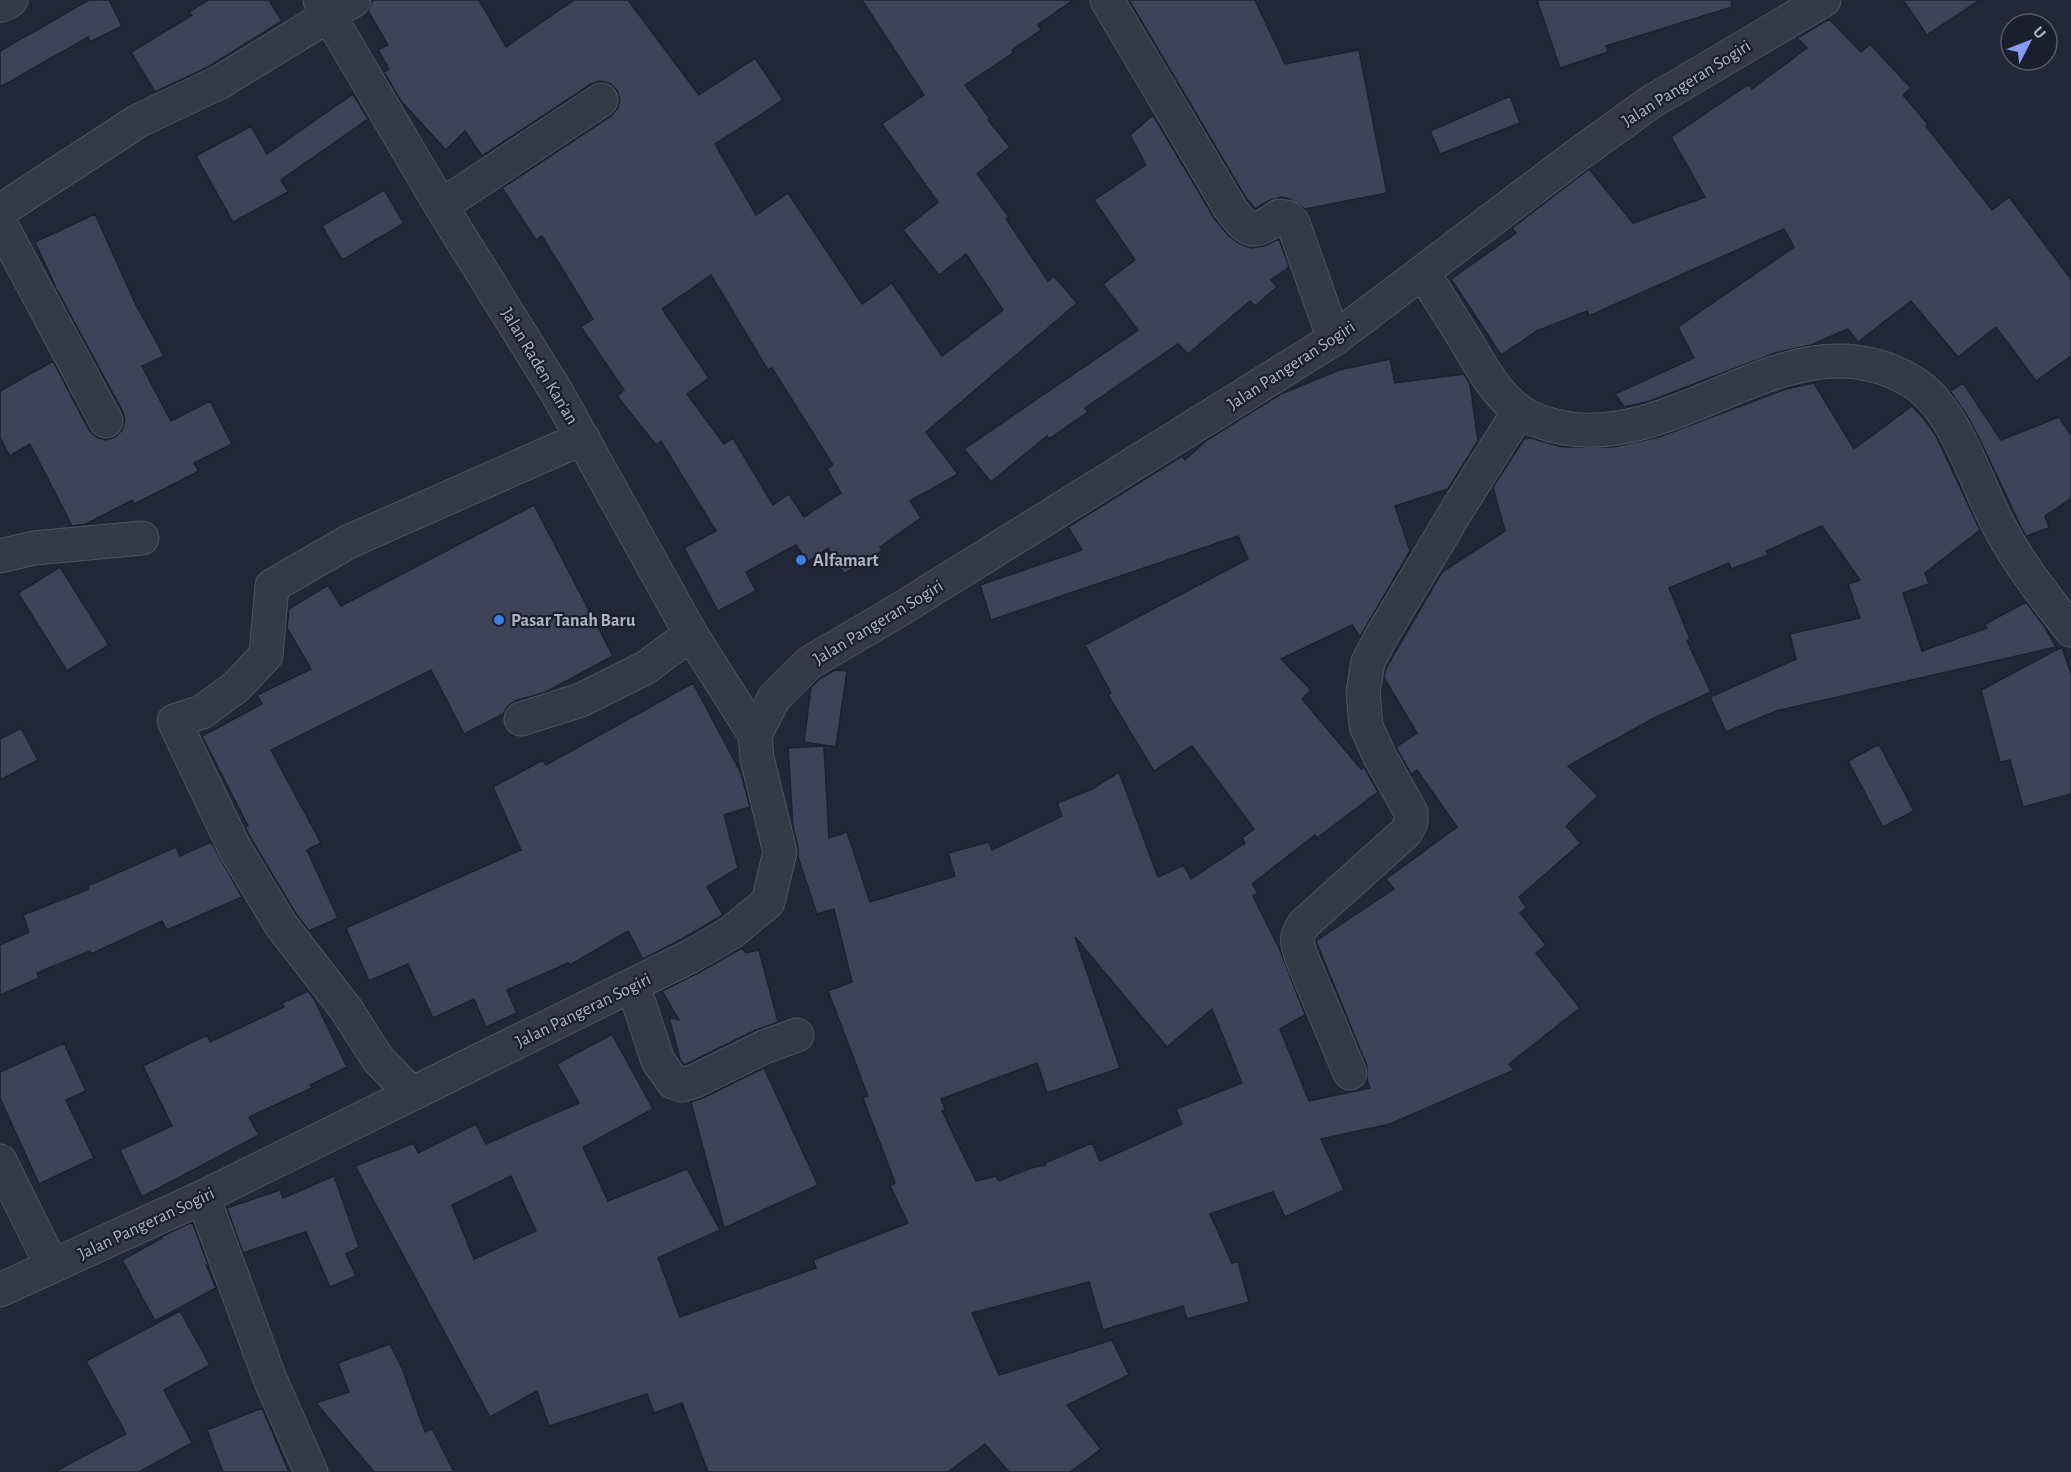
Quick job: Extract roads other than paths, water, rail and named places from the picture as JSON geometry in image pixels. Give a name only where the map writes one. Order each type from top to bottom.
[{"type":"street","points":[[1107,0],[1241,223],[1249,229],[1257,230],[1279,216],[1287,218],[1293,224],[1334,339]]},
{"type":"street","name":"Jalan Pangeran Sogiri","points":[[0,1290],[203,1197],[691,956],[732,932],[768,902],[780,852],[757,758],[755,735],[774,698],[809,663],[899,610],[1334,339],[1651,102],[1824,0]]},
{"type":"street","points":[[0,211],[138,121],[220,82],[334,5]]},
{"type":"street","name":"Jalan Raden Kan'an","points":[[334,5],[441,206],[583,438],[691,633],[755,735]]},
{"type":"street","points":[[441,206],[602,100]]},
{"type":"street","points":[[0,223],[106,421]]},
{"type":"street","points":[[1424,273],[1497,391],[1519,411],[1540,423],[1582,431],[1633,426],[1720,395],[1754,379],[1803,364],[1845,360],[1885,369],[1912,381],[1932,398],[1951,423],[1998,525],[2027,574],[2071,630]]},
{"type":"street","points":[[1350,1073],[1303,961],[1297,943],[1297,934],[1304,924],[1401,837],[1411,822],[1411,812],[1380,757],[1366,726],[1363,692],[1368,662],[1451,519],[1519,411]]},
{"type":"street","points":[[411,1093],[378,1059],[346,1009],[281,925],[235,849],[174,721],[202,712],[237,686],[266,655],[272,586],[348,542],[583,438]]},
{"type":"street","points":[[0,556],[34,548],[142,538]]},
{"type":"street","points":[[521,719],[581,700],[645,668],[691,633]]},
{"type":"street","points":[[633,985],[658,1061],[673,1082],[682,1085],[695,1082],[764,1047],[797,1035]]},
{"type":"street","points":[[0,1161],[52,1266]]},
{"type":"street","points":[[203,1197],[270,1379],[311,1472]]},
{"type":"place","name":"Alfamart","points":[[801,560]]},
{"type":"place","name":"Pasar Tanah Baru","points":[[499,620]]}]
